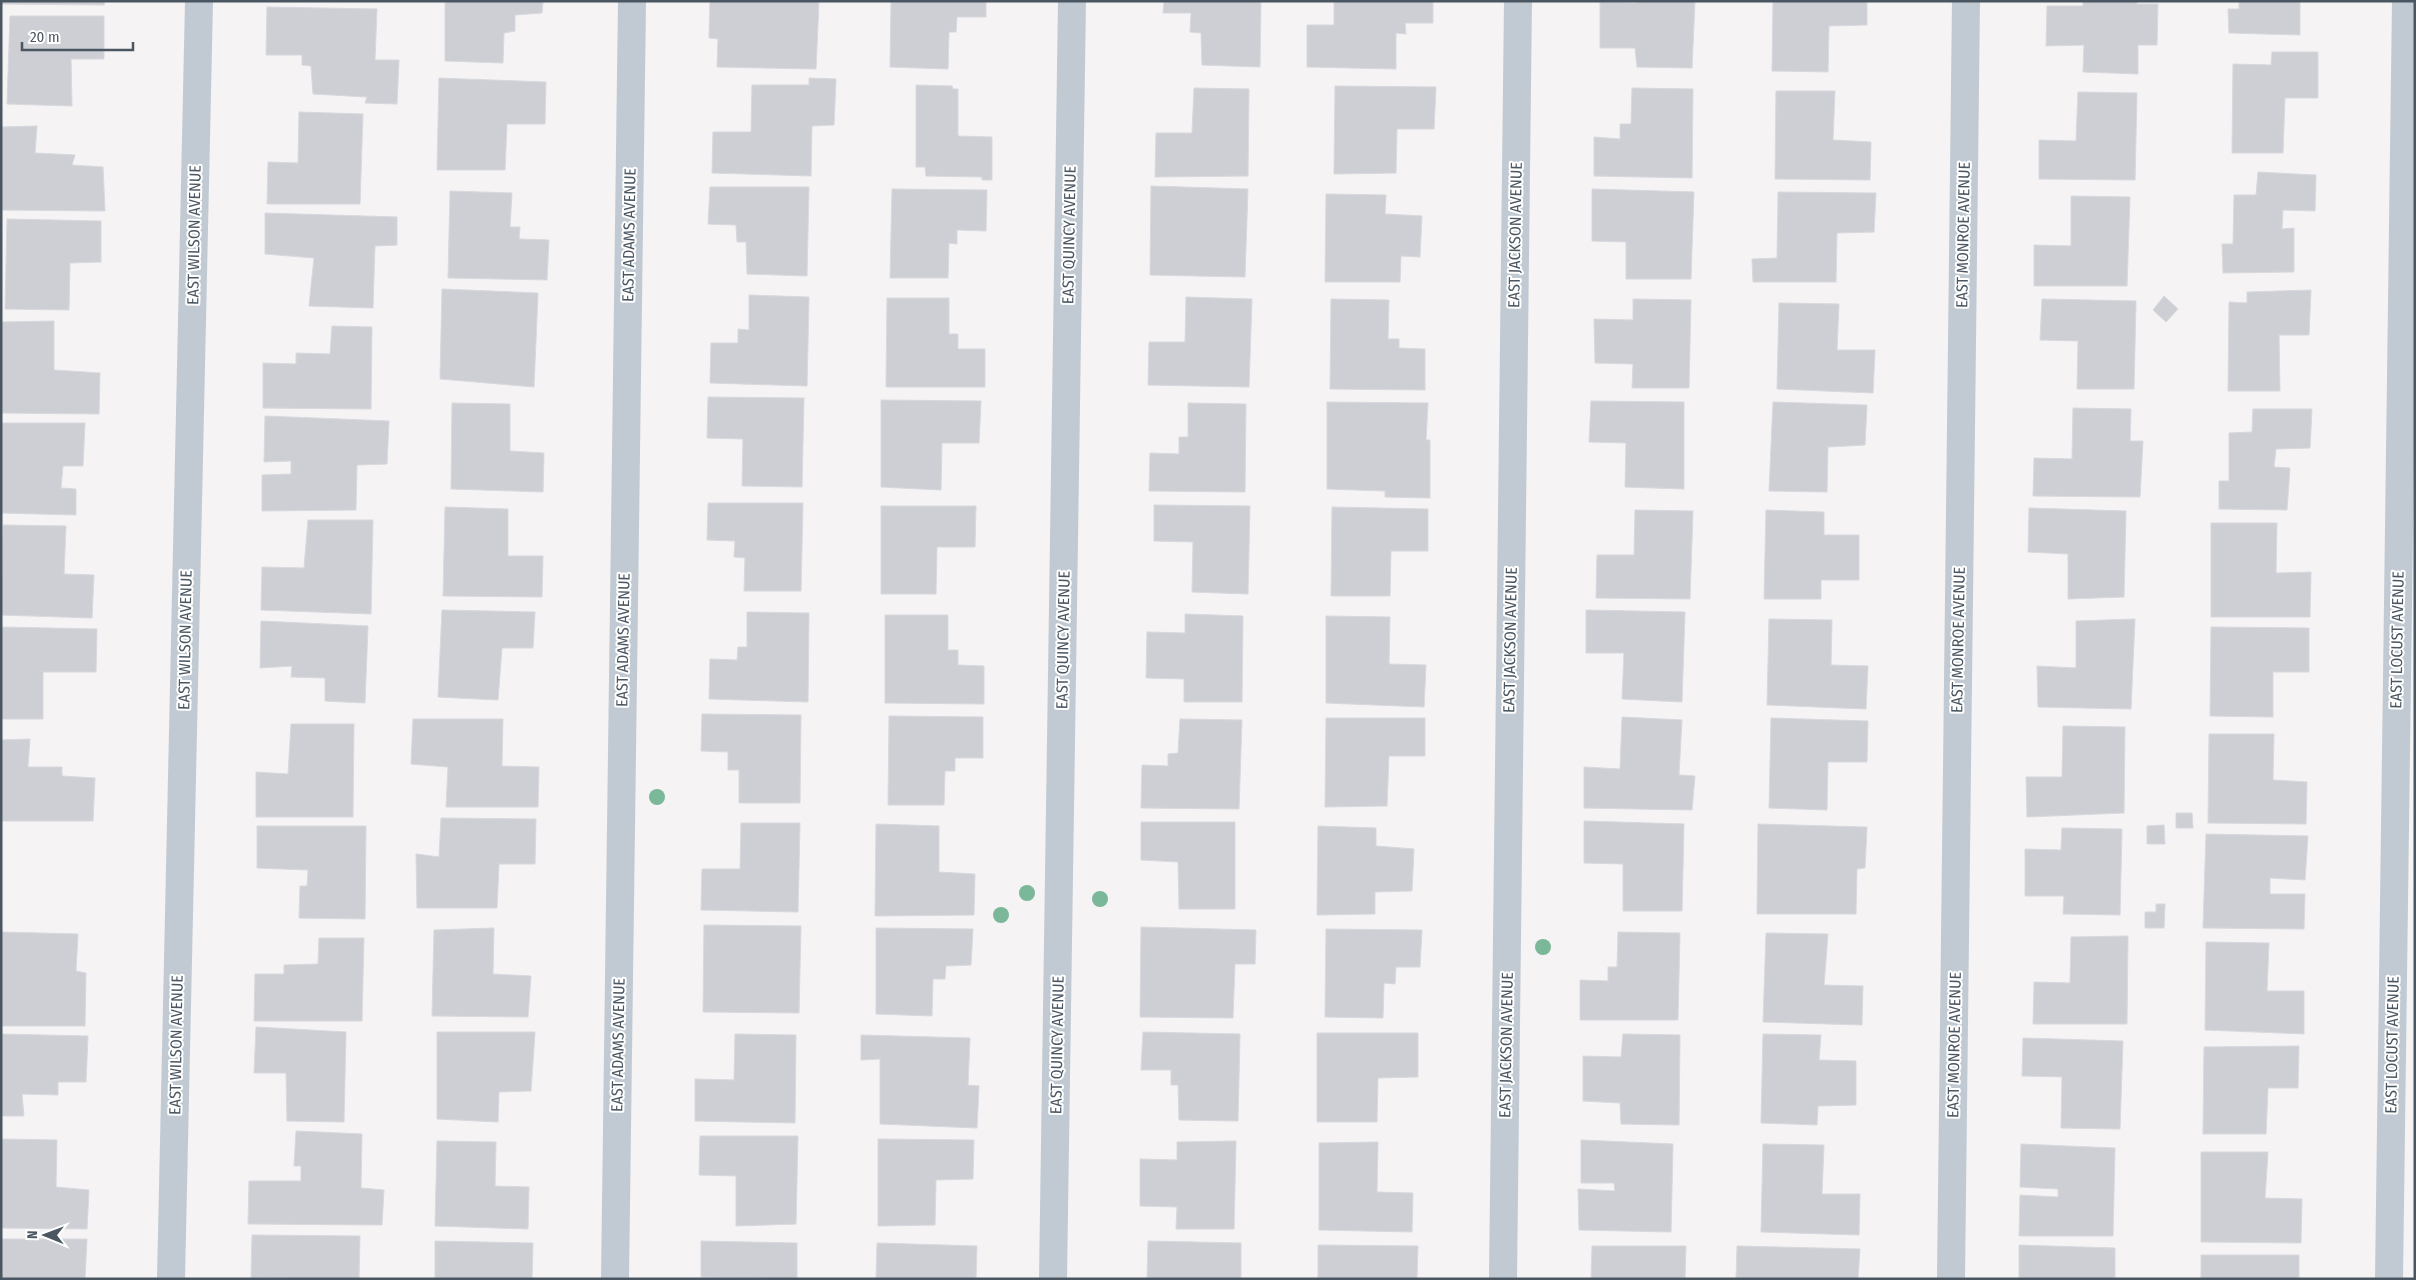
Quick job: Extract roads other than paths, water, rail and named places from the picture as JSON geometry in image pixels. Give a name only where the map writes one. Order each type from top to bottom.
[{"type":"street","name":"EAST WILSON AVENUE","points":[[171,1279],[199,1]]},
{"type":"street","name":"EAST ADAMS AVENUE","points":[[615,1279],[632,1]]},
{"type":"street","name":"EAST QUINCY AVENUE","points":[[1053,1279],[1072,1]]},
{"type":"street","name":"EAST JACKSON AVENUE","points":[[1503,1279],[1518,1]]},
{"type":"street","name":"EAST MONROE AVENUE","points":[[1951,1279],[1966,1]]},
{"type":"street","name":"EAST LOCUST AVENUE","points":[[2389,1279],[2408,287],[2406,1]]}]
